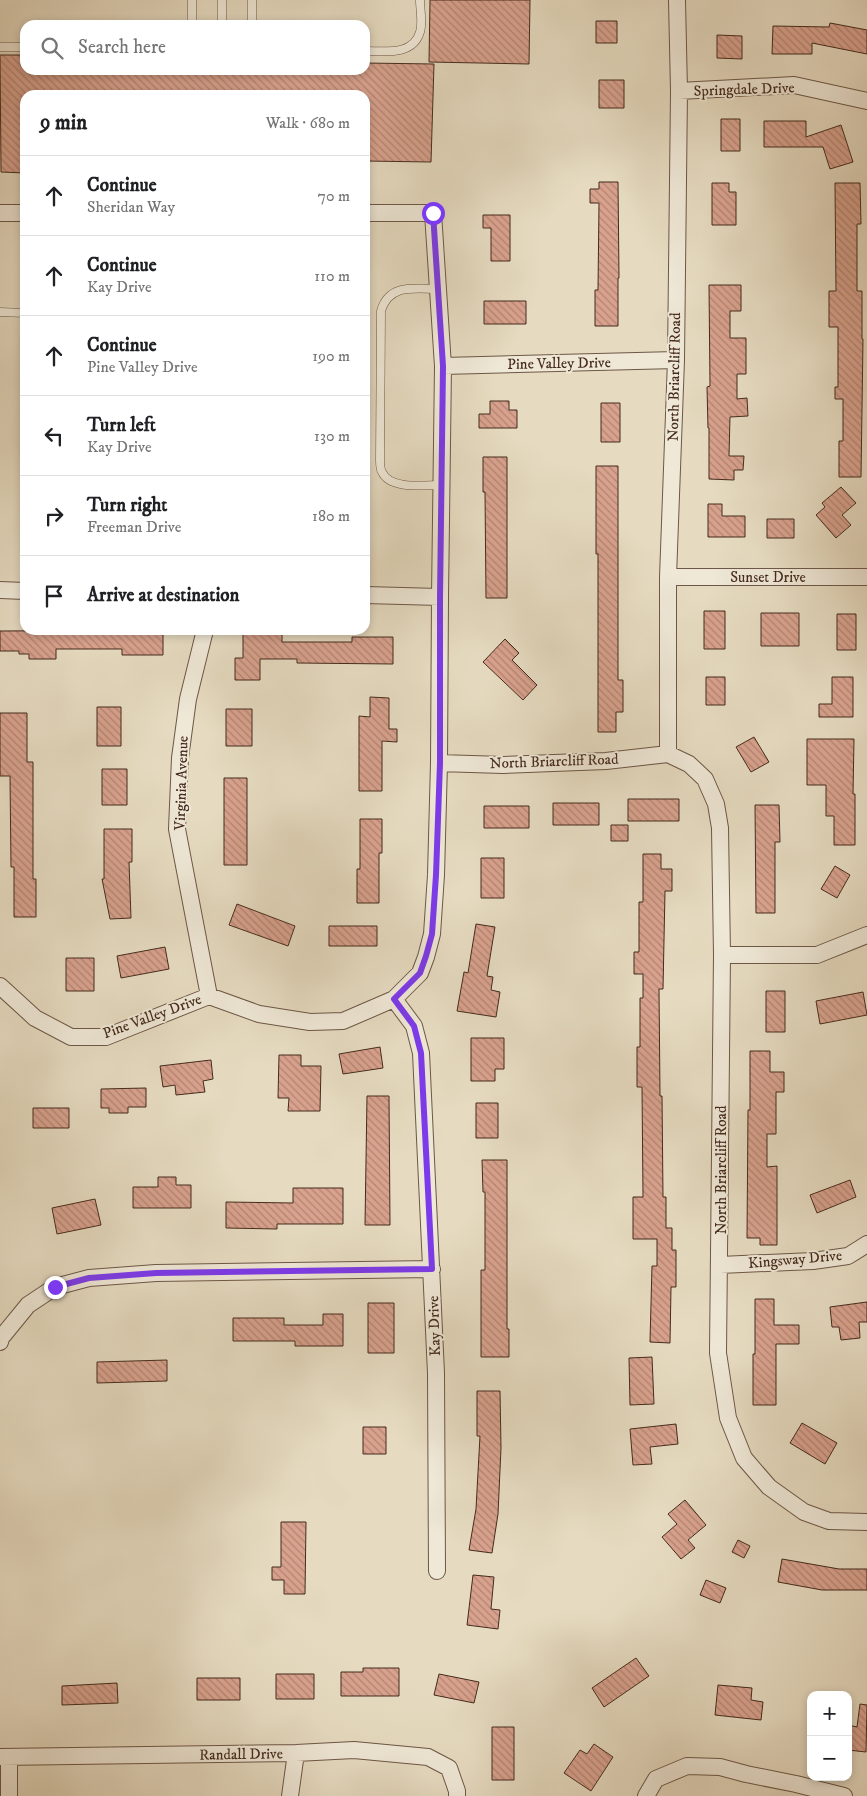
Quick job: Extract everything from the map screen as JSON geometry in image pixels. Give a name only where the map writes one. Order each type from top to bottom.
[{"type":"street","name":"North Briarcliff Road","points":[[668,754],[668,577],[676,360],[679,91],[677,0]]},
{"type":"street","name":"Springdale Drive","points":[[679,91],[794,85],[867,101]]},
{"type":"street","points":[[0,213],[20,213]]},
{"type":"street","points":[[370,213],[433,213],[443,366],[440,597],[370,596]]},
{"type":"street","name":"Pine Valley Drive","points":[[443,366],[676,360]]},
{"type":"street","name":"Sunset Drive","points":[[668,577],[867,578]]},
{"type":"street","points":[[0,590],[20,591]]},
{"type":"street","name":"Pine Valley Drive","points":[[0,986],[35,1018],[71,1036],[106,1036],[209,996],[259,1014],[310,1022],[344,1021],[394,999],[420,973],[432,934],[440,763],[440,597]]},
{"type":"street","name":"Virginia Avenue","points":[[204,635],[188,699],[180,758],[177,829],[209,996]]},
{"type":"street","name":"North Briarcliff Road","points":[[440,763],[503,764],[606,761],[668,754],[689,764],[705,779],[716,804],[720,828],[722,955],[718,1353],[728,1418],[744,1458],[770,1487],[804,1512],[829,1521],[867,1522]]},
{"type":"street","points":[[722,955],[817,955],[867,935]]},
{"type":"street","name":"Kay Drive","points":[[394,999],[414,1026],[421,1053],[436,1372],[437,1571]]},
{"type":"street","name":"Kingsway Drive","points":[[720,1265],[813,1261],[848,1256],[867,1244]]},
{"type":"street","points":[[0,1342],[1,1338],[28,1305],[55,1287],[89,1278],[156,1273],[432,1269]]},
{"type":"street","name":"Randall Drive","points":[[5,1757],[296,1753],[354,1750],[428,1757],[449,1768],[457,1796]]},
{"type":"street","points":[[290,1796],[296,1753]]},
{"type":"street","points":[[5,1757],[9,1796]]},
{"type":"street","points":[[646,1796],[656,1779],[687,1766],[720,1767],[844,1796]]},
{"type":"lane","points":[[192,0],[192,20]]},
{"type":"lane","points":[[222,0],[222,20]]},
{"type":"lane","points":[[252,0],[252,20]]},
{"type":"lane","points":[[370,51],[400,51],[413,45],[420,31],[420,0]]},
{"type":"lane","points":[[0,47],[20,47]]},
{"type":"lane","points":[[438,289],[405,289],[393,293],[384,302],[381,311],[380,460],[381,472],[388,481],[402,485],[441,485]]},
{"type":"lane","points":[[0,312],[20,312]]},
{"type":"building","points":[[430,0],[530,0],[529,64],[429,62]]},
{"type":"building","points":[[596,21],[617,21],[617,43],[596,43]]},
{"type":"building","points":[[830,23],[867,30],[867,54],[812,43],[812,54],[772,54],[773,26],[829,27]]},
{"type":"building","points":[[717,35],[742,36],[742,59],[717,58]]},
{"type":"building","points":[[0,55],[20,55],[20,75],[370,75],[370,63],[434,64],[431,162],[370,161],[370,90],[20,90],[20,173],[1,172]]},
{"type":"building","points":[[599,80],[624,80],[624,108],[599,108]]},
{"type":"building","points":[[721,119],[740,119],[740,151],[721,151]]},
{"type":"building","points":[[764,121],[806,121],[806,137],[841,125],[853,162],[830,169],[823,147],[764,147]]},
{"type":"building","points":[[599,182],[618,182],[618,326],[595,326],[595,290],[598,290],[599,203],[590,203],[590,189],[599,189]]},
{"type":"building","points":[[712,183],[729,183],[729,192],[736,192],[736,225],[712,225]]},
{"type":"building","points":[[835,183],[860,183],[861,224],[857,224],[857,291],[862,291],[861,477],[839,477],[839,441],[843,441],[843,399],[835,399],[835,387],[838,387],[838,327],[829,327],[829,291],[836,291]]},
{"type":"building","points":[[483,215],[510,215],[510,261],[491,261],[491,228],[483,228]]},
{"type":"building","points":[[709,285],[741,285],[741,311],[730,311],[730,338],[746,338],[746,374],[737,374],[737,399],[747,398],[748,416],[730,417],[729,456],[744,456],[743,470],[734,470],[734,480],[709,479],[707,387],[710,386]]},
{"type":"building","points":[[484,301],[526,301],[526,324],[484,324]]},
{"type":"building","points":[[490,401],[509,401],[509,410],[517,410],[517,428],[479,428],[479,414],[490,414]]},
{"type":"building","points":[[601,403],[620,403],[620,442],[601,442]]},
{"type":"building","points":[[483,457],[507,457],[507,598],[486,598]]},
{"type":"building","points":[[596,466],[618,466],[618,680],[623,680],[623,712],[616,712],[616,732],[598,732]]},
{"type":"building","points":[[841,487],[856,503],[842,515],[851,525],[836,538],[816,515],[825,507],[822,503]]},
{"type":"building","points":[[708,504],[722,504],[722,516],[745,516],[745,537],[708,537]]},
{"type":"building","points":[[767,519],[794,519],[794,538],[767,538]]},
{"type":"building","points":[[704,611],[725,611],[725,649],[704,649]]},
{"type":"building","points":[[761,613],[799,613],[799,646],[761,646]]},
{"type":"building","points":[[837,614],[856,614],[856,650],[837,650]]},
{"type":"building","points":[[0,631],[20,631],[20,635],[163,635],[163,655],[122,655],[122,649],[56,649],[56,659],[29,659],[29,654],[19,654],[19,651],[0,651]]},
{"type":"building","points":[[243,635],[282,635],[282,642],[352,642],[352,637],[393,637],[393,664],[297,663],[297,659],[260,659],[260,680],[235,680],[235,658],[243,658]]},
{"type":"building","points":[[505,639],[519,653],[512,660],[537,685],[523,700],[483,662]]},
{"type":"building","points":[[706,677],[725,677],[725,705],[706,705]]},
{"type":"building","points":[[832,677],[853,677],[853,717],[819,717],[819,704],[832,704]]},
{"type":"building","points":[[370,697],[389,698],[389,729],[397,729],[397,742],[382,741],[382,791],[359,791],[359,716],[370,717]]},
{"type":"building","points":[[97,707],[121,707],[121,746],[97,746]]},
{"type":"building","points":[[226,709],[252,709],[252,746],[226,746]]},
{"type":"building","points":[[0,713],[27,713],[27,762],[33,762],[33,879],[36,879],[36,917],[14,917],[14,867],[11,867],[10,776],[0,776]]},
{"type":"building","points":[[754,737],[769,762],[751,772],[736,747]]},
{"type":"building","points":[[807,739],[854,739],[853,794],[855,794],[855,845],[834,845],[834,816],[826,816],[826,785],[807,785]]},
{"type":"building","points":[[102,769],[127,769],[127,805],[102,805]]},
{"type":"building","points":[[224,778],[247,778],[247,865],[224,865]]},
{"type":"building","points":[[628,799],[679,799],[679,821],[628,821]]},
{"type":"building","points":[[553,803],[599,803],[599,825],[553,825]]},
{"type":"building","points":[[755,805],[779,805],[780,842],[775,842],[775,913],[756,913]]},
{"type":"building","points":[[484,806],[529,806],[529,828],[484,828]]},
{"type":"building","points":[[360,819],[382,819],[382,853],[379,853],[379,903],[357,903],[357,869],[360,869]]},
{"type":"building","points":[[611,825],[628,825],[628,841],[611,841]]},
{"type":"building","points":[[104,829],[132,829],[132,862],[129,862],[131,918],[110,919],[102,879],[104,879]]},
{"type":"building","points":[[643,854],[661,854],[661,869],[672,869],[672,891],[665,891],[663,989],[659,989],[663,1197],[666,1197],[666,1228],[672,1228],[672,1250],[676,1250],[676,1287],[671,1287],[670,1343],[650,1342],[652,1266],[657,1266],[657,1239],[633,1239],[633,1197],[643,1197],[642,1087],[637,1087],[637,1047],[640,1047],[640,998],[643,998],[643,974],[634,974],[634,952],[639,952],[639,902],[643,902]]},
{"type":"building","points":[[481,858],[504,858],[504,898],[481,898]]},
{"type":"building","points":[[835,866],[850,875],[837,898],[821,889]]},
{"type":"building","points":[[237,904],[295,926],[288,946],[229,925]]},
{"type":"building","points":[[476,924],[495,927],[487,976],[493,977],[491,990],[500,992],[496,1017],[457,1011],[464,972],[468,973]]},
{"type":"building","points":[[329,926],[377,926],[377,946],[329,946]]},
{"type":"building","points":[[165,947],[169,969],[121,978],[117,956]]},
{"type":"building","points":[[66,958],[94,958],[94,991],[66,991]]},
{"type":"building","points":[[766,991],[785,991],[785,1032],[766,1032]]},
{"type":"building","points":[[863,992],[867,1015],[820,1024],[816,1001]]},
{"type":"building","points":[[471,1038],[504,1038],[504,1069],[495,1069],[495,1081],[471,1081]]},
{"type":"building","points":[[380,1047],[383,1068],[343,1074],[339,1054]]},
{"type":"building","points":[[750,1051],[770,1051],[770,1072],[784,1072],[784,1092],[776,1092],[776,1134],[767,1134],[767,1167],[777,1166],[777,1245],[760,1245],[760,1238],[747,1238]]},
{"type":"building","points":[[279,1055],[301,1055],[301,1066],[321,1066],[320,1111],[288,1111],[289,1098],[278,1098]]},
{"type":"building","points":[[211,1060],[213,1079],[203,1081],[205,1092],[176,1095],[175,1085],[163,1087],[160,1066]]},
{"type":"building","points":[[146,1088],[146,1107],[128,1107],[128,1113],[109,1113],[109,1108],[101,1108],[101,1089]]},
{"type":"building","points":[[367,1096],[389,1096],[390,1225],[365,1225]]},
{"type":"building","points":[[476,1103],[498,1103],[498,1138],[476,1138]]},
{"type":"building","points":[[33,1108],[69,1108],[69,1128],[33,1128]]},
{"type":"building","points":[[482,1160],[507,1160],[507,1329],[509,1329],[509,1357],[481,1357],[481,1270],[485,1270],[485,1192],[483,1192]]},
{"type":"building","points":[[158,1177],[176,1177],[176,1185],[191,1185],[191,1208],[133,1208],[133,1187],[158,1187]]},
{"type":"building","points":[[850,1180],[856,1197],[817,1213],[810,1195]]},
{"type":"building","points":[[293,1188],[343,1188],[343,1224],[277,1224],[277,1229],[226,1228],[226,1202],[293,1203]]},
{"type":"building","points":[[95,1199],[101,1225],[57,1234],[52,1208]]},
{"type":"building","points":[[755,1299],[774,1299],[774,1325],[799,1325],[799,1344],[776,1344],[776,1405],[753,1405]]},
{"type":"building","points":[[867,1302],[867,1322],[859,1322],[860,1338],[841,1340],[839,1327],[832,1327],[830,1307]]},
{"type":"building","points":[[368,1303],[394,1303],[394,1353],[368,1353]]},
{"type":"building","points":[[323,1314],[343,1314],[343,1346],[295,1346],[295,1341],[233,1341],[233,1318],[284,1318],[284,1325],[323,1325]]},
{"type":"building","points":[[652,1357],[654,1404],[630,1405],[629,1358]]},
{"type":"building","points":[[167,1360],[167,1381],[97,1383],[97,1362]]},
{"type":"building","points":[[477,1391],[500,1391],[501,1448],[498,1514],[492,1553],[469,1550],[476,1509],[480,1436],[477,1436]]},
{"type":"building","points":[[802,1423],[837,1443],[825,1464],[790,1443]]},
{"type":"building","points":[[676,1424],[678,1444],[650,1447],[652,1464],[633,1465],[630,1429]]},
{"type":"building","points":[[363,1427],[386,1427],[386,1454],[363,1454]]},
{"type":"building","points":[[685,1500],[706,1525],[688,1540],[695,1548],[681,1559],[662,1537],[677,1524],[668,1514]]},
{"type":"building","points":[[281,1522],[306,1522],[305,1594],[284,1594],[284,1580],[272,1580],[272,1567],[281,1567]]},
{"type":"building","points":[[738,1540],[750,1546],[744,1558],[732,1552]]},
{"type":"building","points":[[782,1559],[839,1569],[867,1569],[867,1590],[822,1590],[778,1582]]},
{"type":"building","points":[[473,1575],[494,1577],[491,1609],[500,1610],[498,1629],[467,1625]]},
{"type":"building","points":[[706,1580],[726,1588],[720,1603],[700,1595]]},
{"type":"building","points":[[636,1658],[649,1676],[604,1707],[592,1688]]},
{"type":"building","points":[[363,1668],[399,1668],[399,1696],[341,1696],[341,1672],[363,1672]]},
{"type":"building","points":[[276,1674],[314,1674],[314,1699],[276,1699]]},
{"type":"building","points":[[439,1674],[479,1682],[474,1703],[434,1695]]},
{"type":"building","points":[[197,1678],[240,1678],[240,1700],[197,1700]]},
{"type":"building","points":[[117,1683],[118,1703],[62,1705],[62,1686]]},
{"type":"building","points":[[718,1685],[752,1688],[751,1700],[763,1702],[761,1720],[715,1715]]},
{"type":"building","points":[[860,1704],[867,1705],[866,1752],[852,1750],[852,1726],[857,1727]]},
{"type":"building","points":[[492,1727],[514,1727],[514,1780],[492,1780]]},
{"type":"building","points":[[594,1744],[613,1757],[591,1791],[564,1773],[580,1750],[587,1754]]},
{"type":"route","points":[[55,1287],[89,1278],[156,1273],[432,1269],[421,1053],[414,1026],[394,999],[420,973],[426,956],[432,934],[436,875],[440,763],[443,366],[433,213]]}]
